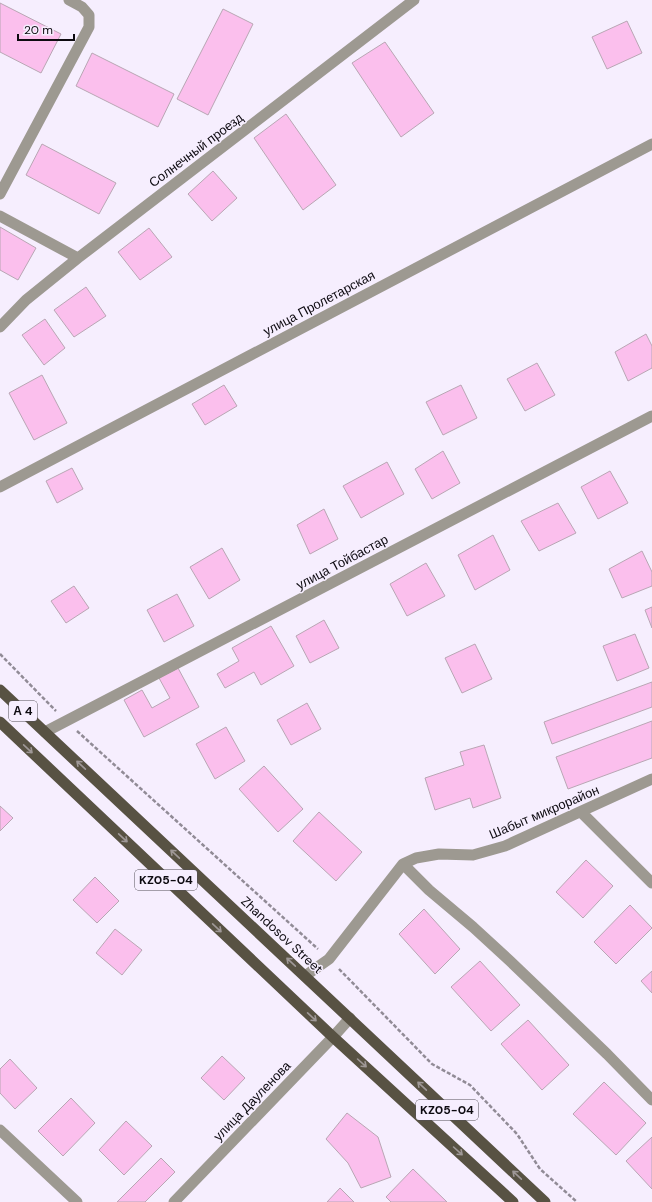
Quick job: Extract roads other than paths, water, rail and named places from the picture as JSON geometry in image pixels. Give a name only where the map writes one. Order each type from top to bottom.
[{"type":"main road","name":"Zhandosov Street","points":[[0,691],[306,976],[545,1202]]},
{"type":"main road","name":"KZ05-04","points":[[0,722],[333,1037],[513,1202]]},
{"type":"street","points":[[0,194],[89,27],[89,16],[82,7],[69,0]]},
{"type":"street","name":"Солнечный проезд","points":[[0,327],[26,300],[78,258],[414,0]]},
{"type":"street","name":"улица Пролетарская","points":[[0,487],[652,144]]},
{"type":"street","points":[[0,216],[78,258]]},
{"type":"street","name":"улица Тойбастар","points":[[45,732],[67,722],[652,416]]},
{"type":"street","name":"Шабыт микрорайон","points":[[403,864],[416,858],[440,854],[473,855],[499,848],[652,779]]},
{"type":"street","points":[[581,812],[652,883]]},
{"type":"street","points":[[306,976],[329,959],[403,864],[430,890],[473,927],[607,1054],[652,1100]]},
{"type":"street","name":"улица Дауленова","points":[[174,1202],[350,1018]]},
{"type":"street","points":[[0,1130],[77,1202]]}]
